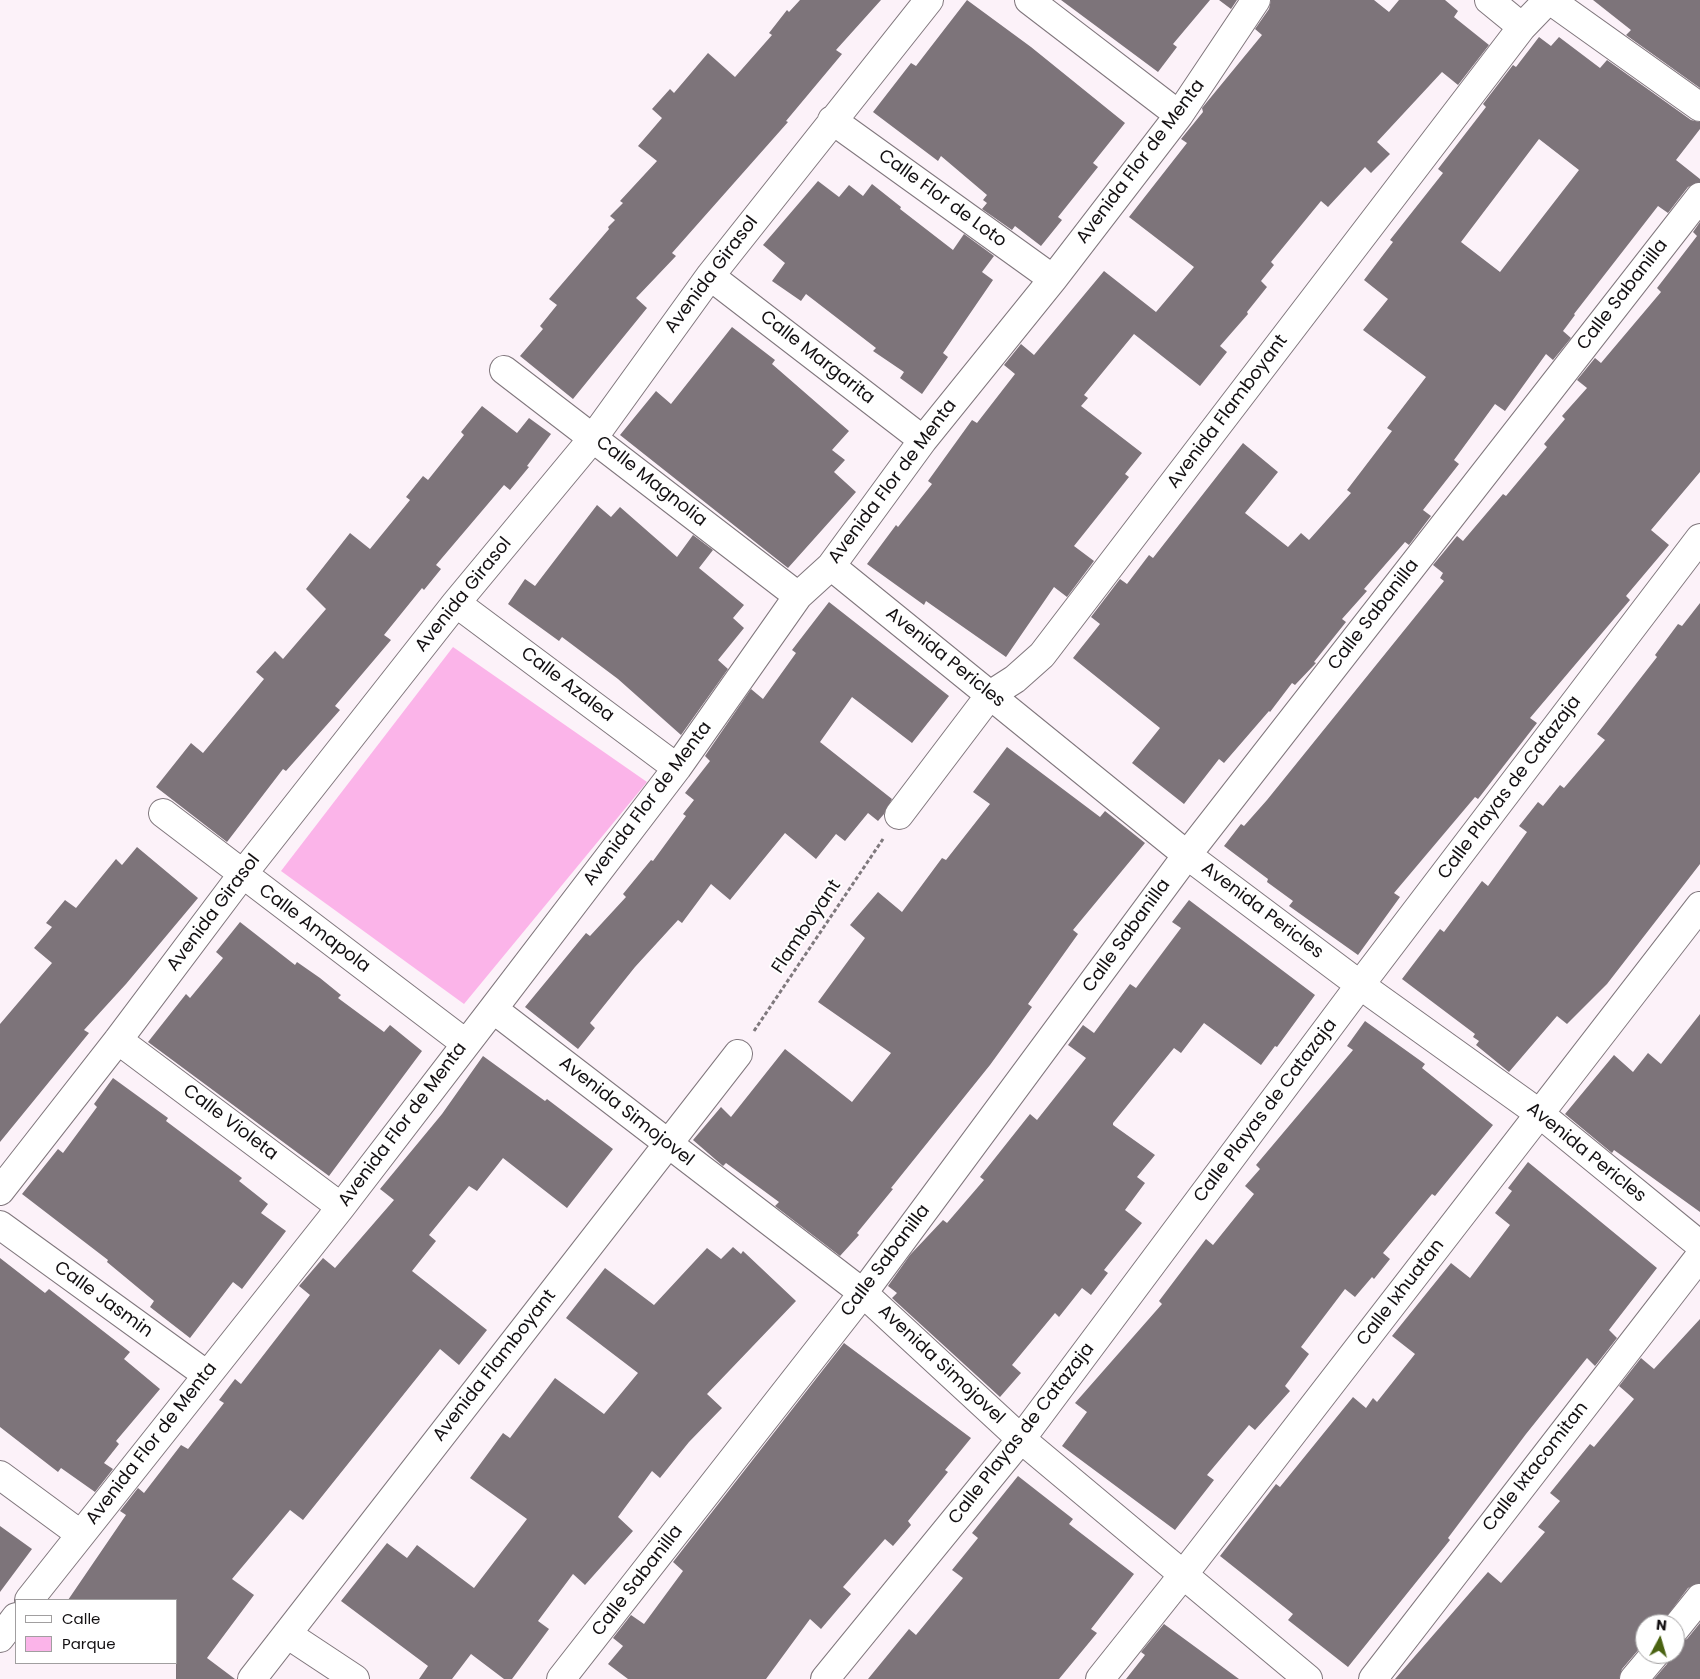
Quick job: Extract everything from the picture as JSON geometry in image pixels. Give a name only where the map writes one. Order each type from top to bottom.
[{"type":"street","name":"Avenida Girasol","points":[[0,1191],[118,1040],[242,875],[456,603],[593,438],[710,276],[929,0]]},
{"type":"street","points":[[1029,0],[1179,115]]},
{"type":"street","name":"Avenida Flor de Menta","points":[[31,1599],[80,1534],[341,1207],[465,1043],[493,1009],[677,768],[798,596],[831,566],[924,440],[1179,115],[1256,0]]},
{"type":"street","points":[[1489,0],[1522,27]]},
{"type":"street","points":[[1549,0],[1700,107]]},
{"type":"street","name":"Avenida Flamboyant","points":[[899,815],[990,695],[1016,679],[1042,655],[1522,27],[1549,0]]},
{"type":"street","name":"Calle Flor de Loto","points":[[832,120],[1053,278]]},
{"type":"street","name":"Calle Sabanilla","points":[[561,1679],[863,1293],[1187,855],[1700,197]]},
{"type":"street","name":"Calle Margarita","points":[[710,276],[924,440]]},
{"type":"street","name":"Calle Magnolia","points":[[504,370],[798,596]]},
{"type":"street","name":"Calle Playas de Catazaja","points":[[825,1679],[1021,1439],[1360,985],[1700,538]]},
{"type":"street","name":"Avenida Pericles","points":[[831,566],[1187,855],[1360,985],[1540,1114],[1700,1245]]},
{"type":"street","name":"Calle Azalea","points":[[456,603],[677,768]]},
{"type":"street","name":"Calle Amapola","points":[[164,813],[242,875],[465,1043]]},
{"type":"street","name":"Calle Ixhuatan","points":[[1100,1679],[1183,1575],[1700,906]]},
{"type":"street","name":"Avenida Simojovel","points":[[493,1009],[667,1145],[863,1293],[1021,1439],[1308,1679]]},
{"type":"street","name":"Calle Violeta","points":[[118,1040],[341,1207]]},
{"type":"street","name":"Avenida Flamboyant","points":[[252,1679],[738,1054]]},
{"type":"street","name":"Calle Jasmin","points":[[0,1225],[207,1375]]},
{"type":"street","name":"Calle Ixtacomitan","points":[[1373,1679],[1700,1256]]},
{"type":"street","points":[[0,1475],[80,1534]]},
{"type":"street","points":[[1685,1617],[1700,1598]]},
{"type":"street","points":[[0,1638],[15,1618]]},
{"type":"street","points":[[287,1634],[355,1679]]},
{"type":"street","points":[[1634,1679],[1647,1664]]},
{"type":"path","name":"Flamboyant","points":[[738,1054],[899,815]]},
{"type":"green space","points":[[453,647],[647,782],[464,1004],[281,871]]},
{"type":"building","points":[[800,0],[881,0],[836,50],[842,54],[786,121],[788,122],[672,253],[676,256],[636,298],[647,308],[573,399],[520,356],[543,329],[540,326],[557,305],[549,299],[609,229],[608,227],[615,220],[610,216],[623,203],[620,201],[657,161],[638,146],[662,118],[652,109],[670,89],[674,93],[708,53],[735,77],[772,35],[769,33],[787,10],[789,12]]},
{"type":"building","points":[[967,0],[1031,47],[1125,123],[1093,163],[1098,167],[1058,217],[1062,220],[1041,246],[1015,226],[1012,230],[982,209],[987,203],[983,200],[987,195],[941,156],[938,161],[873,112],[911,63],[916,66]]},
{"type":"building","points":[[1061,0],[1210,0],[1173,44],[1177,47],[1158,72]]},
{"type":"building","points":[[1219,0],[1237,0],[1231,9]]},
{"type":"building","points":[[1271,0],[1374,0],[1389,12],[1399,0],[1445,0],[1458,11],[1454,17],[1489,45],[1458,85],[1442,72],[1377,142],[1390,154],[1371,173],[1365,167],[1328,207],[1321,201],[1271,262],[1274,265],[1261,281],[1267,287],[1247,312],[1248,314],[1220,346],[1227,352],[1200,386],[1134,334],[1084,395],[1088,398],[1081,406],[1142,453],[1125,474],[1129,477],[1074,546],[1094,561],[1067,597],[1054,587],[1006,657],[926,601],[924,605],[867,564],[896,525],[898,527],[932,484],[928,481],[972,420],[977,423],[1015,374],[1004,365],[1021,344],[1034,355],[1104,271],[1156,312],[1194,267],[1129,217],[1187,143],[1181,139],[1203,112],[1202,108],[1262,35],[1255,29],[1269,9]]},
{"type":"building","points":[[1593,0],[1700,0],[1700,88],[1626,35],[1631,30]]},
{"type":"building","points":[[1539,37],[1551,46],[1559,37],[1600,68],[1607,60],[1691,120],[1700,122],[1700,129],[1676,160],[1700,179],[1700,182],[1688,187],[1668,213],[1658,206],[1574,314],[1563,331],[1571,338],[1553,360],[1546,354],[1505,411],[1495,404],[1454,460],[1459,464],[1423,510],[1431,516],[1409,545],[1405,542],[1364,589],[1367,591],[1342,619],[1346,622],[1314,662],[1316,663],[1295,685],[1292,683],[1270,712],[1224,763],[1219,759],[1184,804],[1132,763],[1160,728],[1073,658],[1100,624],[1091,617],[1120,579],[1127,584],[1149,555],[1153,558],[1243,443],[1278,472],[1245,513],[1288,547],[1301,533],[1309,540],[1351,493],[1347,490],[1392,431],[1387,428],[1426,377],[1363,330],[1388,299],[1364,280],[1393,242],[1390,240],[1443,173],[1438,169],[1486,107],[1483,104],[1513,65],[1516,67]],"holes":[[[1539,139],[1579,170],[1500,272],[1461,242]]]},
{"type":"building","points":[[818,181],[839,197],[849,185],[863,196],[872,184],[901,207],[900,209],[953,250],[964,234],[994,256],[982,272],[993,280],[943,353],[948,357],[922,394],[900,378],[904,372],[873,351],[876,348],[806,294],[801,301],[772,281],[785,263],[763,245]]},
{"type":"building","points":[[1700,222],[1700,472],[1651,530],[1669,545],[1626,596],[1630,600],[1530,718],[1537,723],[1478,799],[1475,797],[1394,893],[1400,897],[1358,955],[1289,906],[1293,901],[1267,882],[1268,879],[1224,846],[1241,824],[1244,826],[1267,800],[1444,581],[1440,578],[1443,573],[1433,565],[1457,536],[1463,541],[1503,494],[1506,496],[1547,447],[1544,444],[1565,419],[1562,416],[1587,388],[1577,380],[1595,358],[1601,363],[1661,292],[1657,288],[1697,236],[1693,232]]},
{"type":"building","points":[[732,327],[775,360],[772,364],[849,431],[832,450],[845,460],[834,472],[856,492],[788,568],[620,435],[656,391],[671,404]]},
{"type":"building","points":[[482,406],[517,433],[529,418],[551,434],[527,466],[529,467],[510,490],[504,485],[436,565],[441,569],[424,590],[422,588],[384,635],[391,640],[335,706],[340,710],[286,771],[283,769],[227,842],[156,787],[191,743],[203,753],[264,679],[256,672],[275,651],[283,659],[326,609],[306,589],[350,533],[370,549],[410,500],[406,497],[423,476],[428,480],[464,435],[461,432]]},
{"type":"building","points":[[597,505],[611,517],[620,507],[677,557],[693,535],[713,550],[699,568],[744,605],[733,618],[744,628],[718,660],[728,669],[681,735],[618,679],[562,637],[559,641],[508,604],[525,579],[535,586]]},
{"type":"building","points":[[829,602],[949,696],[912,743],[852,697],[820,742],[892,799],[884,814],[878,821],[868,813],[845,841],[836,834],[816,859],[785,833],[730,900],[711,884],[682,923],[678,920],[635,967],[590,1023],[595,1028],[578,1049],[525,1007],[586,933],[590,936],[626,897],[623,894],[651,860],[653,861],[686,816],[683,814],[694,800],[685,793],[710,761],[705,756],[751,689],[763,699],[796,653],[792,650]]},
{"type":"building","points":[[1700,603],[1700,864],[1607,984],[1567,1024],[1557,1016],[1509,1072],[1476,1045],[1479,1041],[1473,1037],[1475,1034],[1402,979],[1440,929],[1444,932],[1482,881],[1488,886],[1527,832],[1519,826],[1538,802],[1543,806],[1560,785],[1564,788],[1605,740],[1597,734],[1657,657],[1655,655],[1678,624],[1682,626]]},
{"type":"building","points":[[1007,747],[1100,817],[1105,811],[1145,843],[1073,930],[1078,934],[1028,1004],[1032,1007],[990,1065],[891,1188],[893,1189],[857,1233],[859,1235],[840,1256],[775,1206],[779,1202],[726,1163],[723,1166],[693,1140],[721,1107],[731,1117],[785,1049],[852,1102],[891,1053],[818,1002],[865,938],[850,925],[878,892],[902,912],[942,858],[946,860],[990,804],[973,792]]},
{"type":"building","points":[[137,847],[198,898],[126,984],[84,1030],[89,1033],[0,1142],[0,1024],[52,963],[34,948],[52,927],[46,923],[65,900],[76,908],[116,859],[122,865]]},
{"type":"building","points":[[1189,900],[1315,995],[1277,1047],[1275,1046],[1261,1065],[1204,1023],[1181,1053],[1174,1048],[1113,1123],[1113,1125],[1155,1155],[1137,1177],[1145,1183],[1125,1210],[1142,1223],[1104,1270],[1108,1273],[1091,1295],[1082,1288],[1059,1317],[1055,1313],[1012,1365],[1021,1373],[1000,1397],[892,1298],[897,1293],[888,1286],[910,1255],[943,1220],[947,1223],[984,1180],[980,1177],[1030,1114],[1037,1120],[1086,1058],[1068,1045],[1083,1025],[1094,1033],[1130,984],[1136,988],[1181,928],[1172,922]]},
{"type":"building","points":[[240,922],[295,965],[297,962],[320,978],[341,995],[338,998],[384,1032],[390,1025],[422,1051],[329,1176],[148,1042],[186,994],[190,998],[223,958],[216,952]]},
{"type":"building","points":[[1700,1014],[1700,1212],[1614,1150],[1612,1153],[1565,1114],[1614,1055],[1633,1072],[1648,1053],[1661,1064]]},
{"type":"building","points":[[1365,1021],[1425,1064],[1422,1068],[1493,1125],[1435,1196],[1432,1194],[1383,1253],[1390,1259],[1374,1279],[1372,1277],[1355,1297],[1345,1289],[1301,1347],[1309,1354],[1285,1386],[1290,1391],[1255,1430],[1249,1425],[1207,1475],[1214,1480],[1175,1530],[1062,1446],[1087,1412],[1075,1403],[1162,1304],[1159,1301],[1206,1239],[1213,1245],[1254,1194],[1245,1186],[1260,1169],[1256,1165],[1353,1050],[1347,1046]]},
{"type":"building","points":[[483,1056],[545,1101],[547,1099],[613,1149],[567,1208],[503,1158],[477,1191],[469,1186],[429,1235],[436,1241],[412,1271],[487,1330],[459,1365],[440,1349],[303,1520],[290,1510],[232,1579],[254,1595],[207,1658],[235,1679],[176,1679],[176,1664],[178,1664],[178,1599],[69,1599],[126,1515],[120,1511],[138,1488],[144,1493],[181,1445],[188,1449],[224,1403],[219,1400],[235,1379],[241,1384],[310,1295],[299,1286],[323,1258],[335,1268],[394,1200],[380,1189],[442,1114]]},
{"type":"building","points":[[113,1078],[168,1118],[166,1121],[242,1178],[239,1181],[268,1204],[261,1213],[286,1231],[242,1289],[233,1282],[190,1338],[150,1307],[154,1301],[107,1262],[108,1260],[22,1194],[58,1149],[63,1153],[97,1107],[94,1104]]},
{"type":"building","points":[[1528,1162],[1657,1268],[1609,1330],[1617,1338],[1595,1366],[1587,1358],[1526,1434],[1448,1538],[1450,1540],[1348,1667],[1288,1620],[1293,1614],[1220,1556],[1276,1484],[1280,1487],[1353,1397],[1366,1408],[1373,1398],[1377,1402],[1415,1354],[1392,1336],[1451,1263],[1470,1278],[1510,1225],[1495,1213],[1512,1191],[1508,1188]]},
{"type":"building","points":[[733,1247],[741,1254],[743,1251],[796,1301],[707,1394],[722,1408],[689,1442],[660,1478],[652,1471],[618,1517],[633,1531],[585,1585],[573,1574],[538,1621],[549,1629],[512,1679],[504,1679],[471,1654],[452,1679],[419,1679],[428,1666],[341,1601],[387,1543],[407,1558],[417,1545],[474,1588],[527,1519],[470,1478],[503,1433],[510,1438],[555,1378],[604,1414],[638,1373],[566,1318],[605,1268],[654,1305],[707,1248],[721,1259]]},
{"type":"building","points":[[0,1258],[45,1293],[49,1289],[130,1352],[124,1359],[160,1389],[116,1441],[119,1444],[104,1463],[113,1469],[95,1492],[61,1468],[58,1472],[0,1427]]},
{"type":"building","points":[[1700,1319],[1700,1583],[1688,1588],[1668,1614],[1635,1614],[1635,1654],[1622,1669],[1619,1679],[1395,1679],[1488,1572],[1501,1583],[1545,1532],[1538,1527],[1560,1501],[1550,1493],[1590,1444],[1594,1447],[1634,1399],[1619,1386],[1641,1358],[1654,1369]]},
{"type":"building","points":[[844,1343],[971,1438],[945,1470],[948,1472],[908,1521],[911,1525],[893,1546],[885,1539],[843,1587],[851,1594],[821,1629],[810,1619],[766,1679],[628,1679],[608,1664],[623,1646],[613,1638],[631,1615],[644,1624],[683,1571],[673,1562]]},
{"type":"building","points":[[1018,1476],[1073,1519],[1069,1524],[1134,1574],[1091,1629],[1097,1633],[1059,1679],[868,1679],[909,1629],[916,1635],[963,1578],[952,1570],[978,1538],[972,1533]]},
{"type":"building","points":[[0,1526],[32,1549],[0,1592]]},
{"type":"building","points":[[1700,1623],[1700,1679],[1654,1679],[1667,1664],[1685,1664],[1685,1640]]},
{"type":"building","points":[[1164,1624],[1239,1679],[1126,1679],[1145,1655],[1141,1652]]}]
